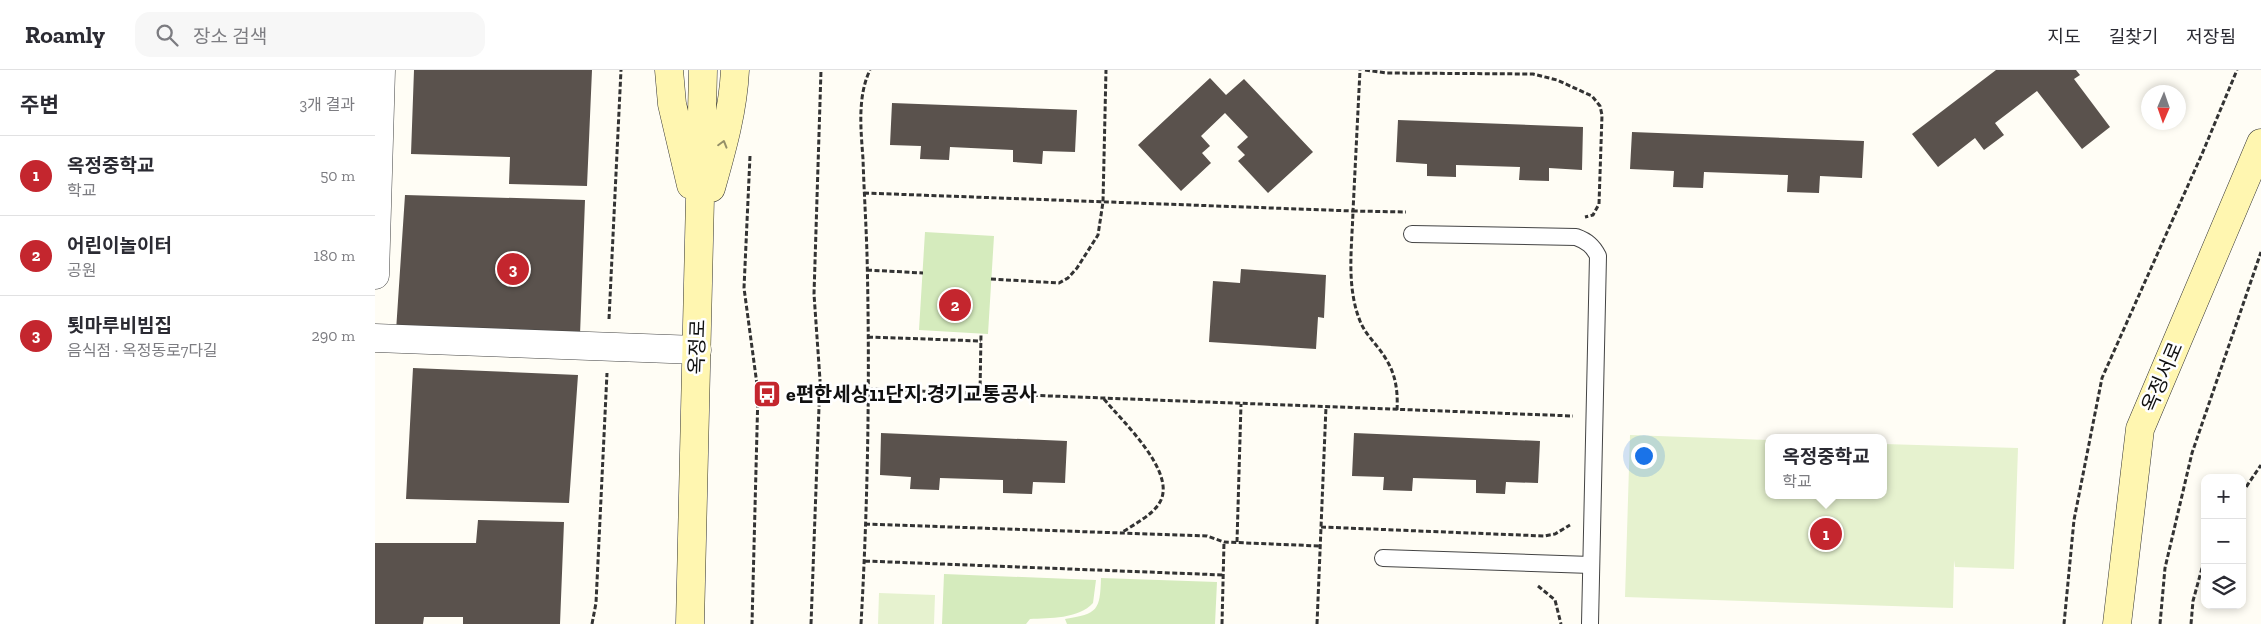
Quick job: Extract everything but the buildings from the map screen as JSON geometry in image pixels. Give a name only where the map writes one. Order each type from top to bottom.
[{"type":"main road","points":[[669,70],[672,104],[701,225]]},
{"type":"main road","name":"옥정로","points":[[690,624],[701,225],[703,70]]},
{"type":"main road","points":[[701,225],[726,133],[734,90],[735,70]]},
{"type":"main road","name":"옥정서로","points":[[2117,624],[2141,429],[2261,143]]},
{"type":"street","points":[[375,275],[381,70]]},
{"type":"street","points":[[375,338],[697,350]]},
{"type":"lane","points":[[1413,234],[1576,237],[1586,241],[1594,248],[1598,256],[1590,624]]},
{"type":"lane","points":[[1383,558],[1591,565]]},
{"type":"path","points":[[811,624],[820,380],[814,294],[821,70]]},
{"type":"path","points":[[861,624],[865,560],[869,389],[861,115],[866,78],[870,70]]},
{"type":"path","points":[[991,279],[1059,283],[1069,278],[1098,235],[1103,202],[1106,70]]},
{"type":"path","points":[[1360,70],[1351,292],[1360,322],[1370,339],[1386,359],[1395,378],[1398,394],[1397,410]]},
{"type":"path","points":[[1365,70],[1387,73],[1533,74],[1557,80],[1592,96],[1600,106],[1602,115],[1599,204],[1593,215],[1577,216]]},
{"type":"path","points":[[2063,624],[2074,520],[2102,378],[2202,154],[2237,70]]},
{"type":"path","points":[[750,149],[744,288],[759,392],[752,624]]},
{"type":"path","points":[[864,193],[1411,212]]},
{"type":"path","points":[[2160,624],[2165,568],[2192,453],[2261,252]]},
{"type":"path","points":[[867,270],[923,273]]},
{"type":"path","points":[[980,394],[981,334]]},
{"type":"path","points":[[868,337],[981,341]]},
{"type":"path","points":[[869,389],[1578,417]]},
{"type":"path","points":[[1103,399],[1151,456],[1161,472],[1164,489],[1161,502],[1154,510],[1121,533]]},
{"type":"path","points":[[1237,542],[1241,404]]},
{"type":"path","points":[[1317,624],[1326,407]]},
{"type":"path","points":[[2246,487],[2261,465]]},
{"type":"path","points":[[865,524],[1207,536],[1224,542],[1320,546]]},
{"type":"path","points":[[1321,527],[1544,536],[1555,534],[1572,524]]},
{"type":"path","points":[[1222,624],[1224,542]]},
{"type":"path","points":[[865,560],[1223,575]]},
{"type":"path","points":[[2191,624],[2193,601],[2203,564]]},
{"type":"green space","points":[[925,232],[994,236],[988,334],[919,330]]},
{"type":"green space","points":[[1630,435],[1765,440],[1765,499],[1887,499],[1887,444],[2018,448],[2014,569],[1955,567],[1954,560],[1953,608],[1625,597]]},
{"type":"green space","points":[[944,574],[1096,580],[1093,603],[1072,615],[1030,619],[1026,624],[942,624]]},
{"type":"green space","points":[[1101,578],[1217,582],[1215,624],[1067,624],[1065,619],[1084,615],[1095,609],[1100,597]]},
{"type":"green space","points":[[879,593],[935,595],[934,624],[878,624]]},
{"type":"place","name":"툇마루비빔집","points":[[513,269]]},
{"type":"place","name":"어린이놀이터","points":[[955,305]]},
{"type":"place","name":"e편한세상11단지.경기교통공사","points":[[767,394]]},
{"type":"place","name":"옥정중학교","points":[[1826,534]]}]
